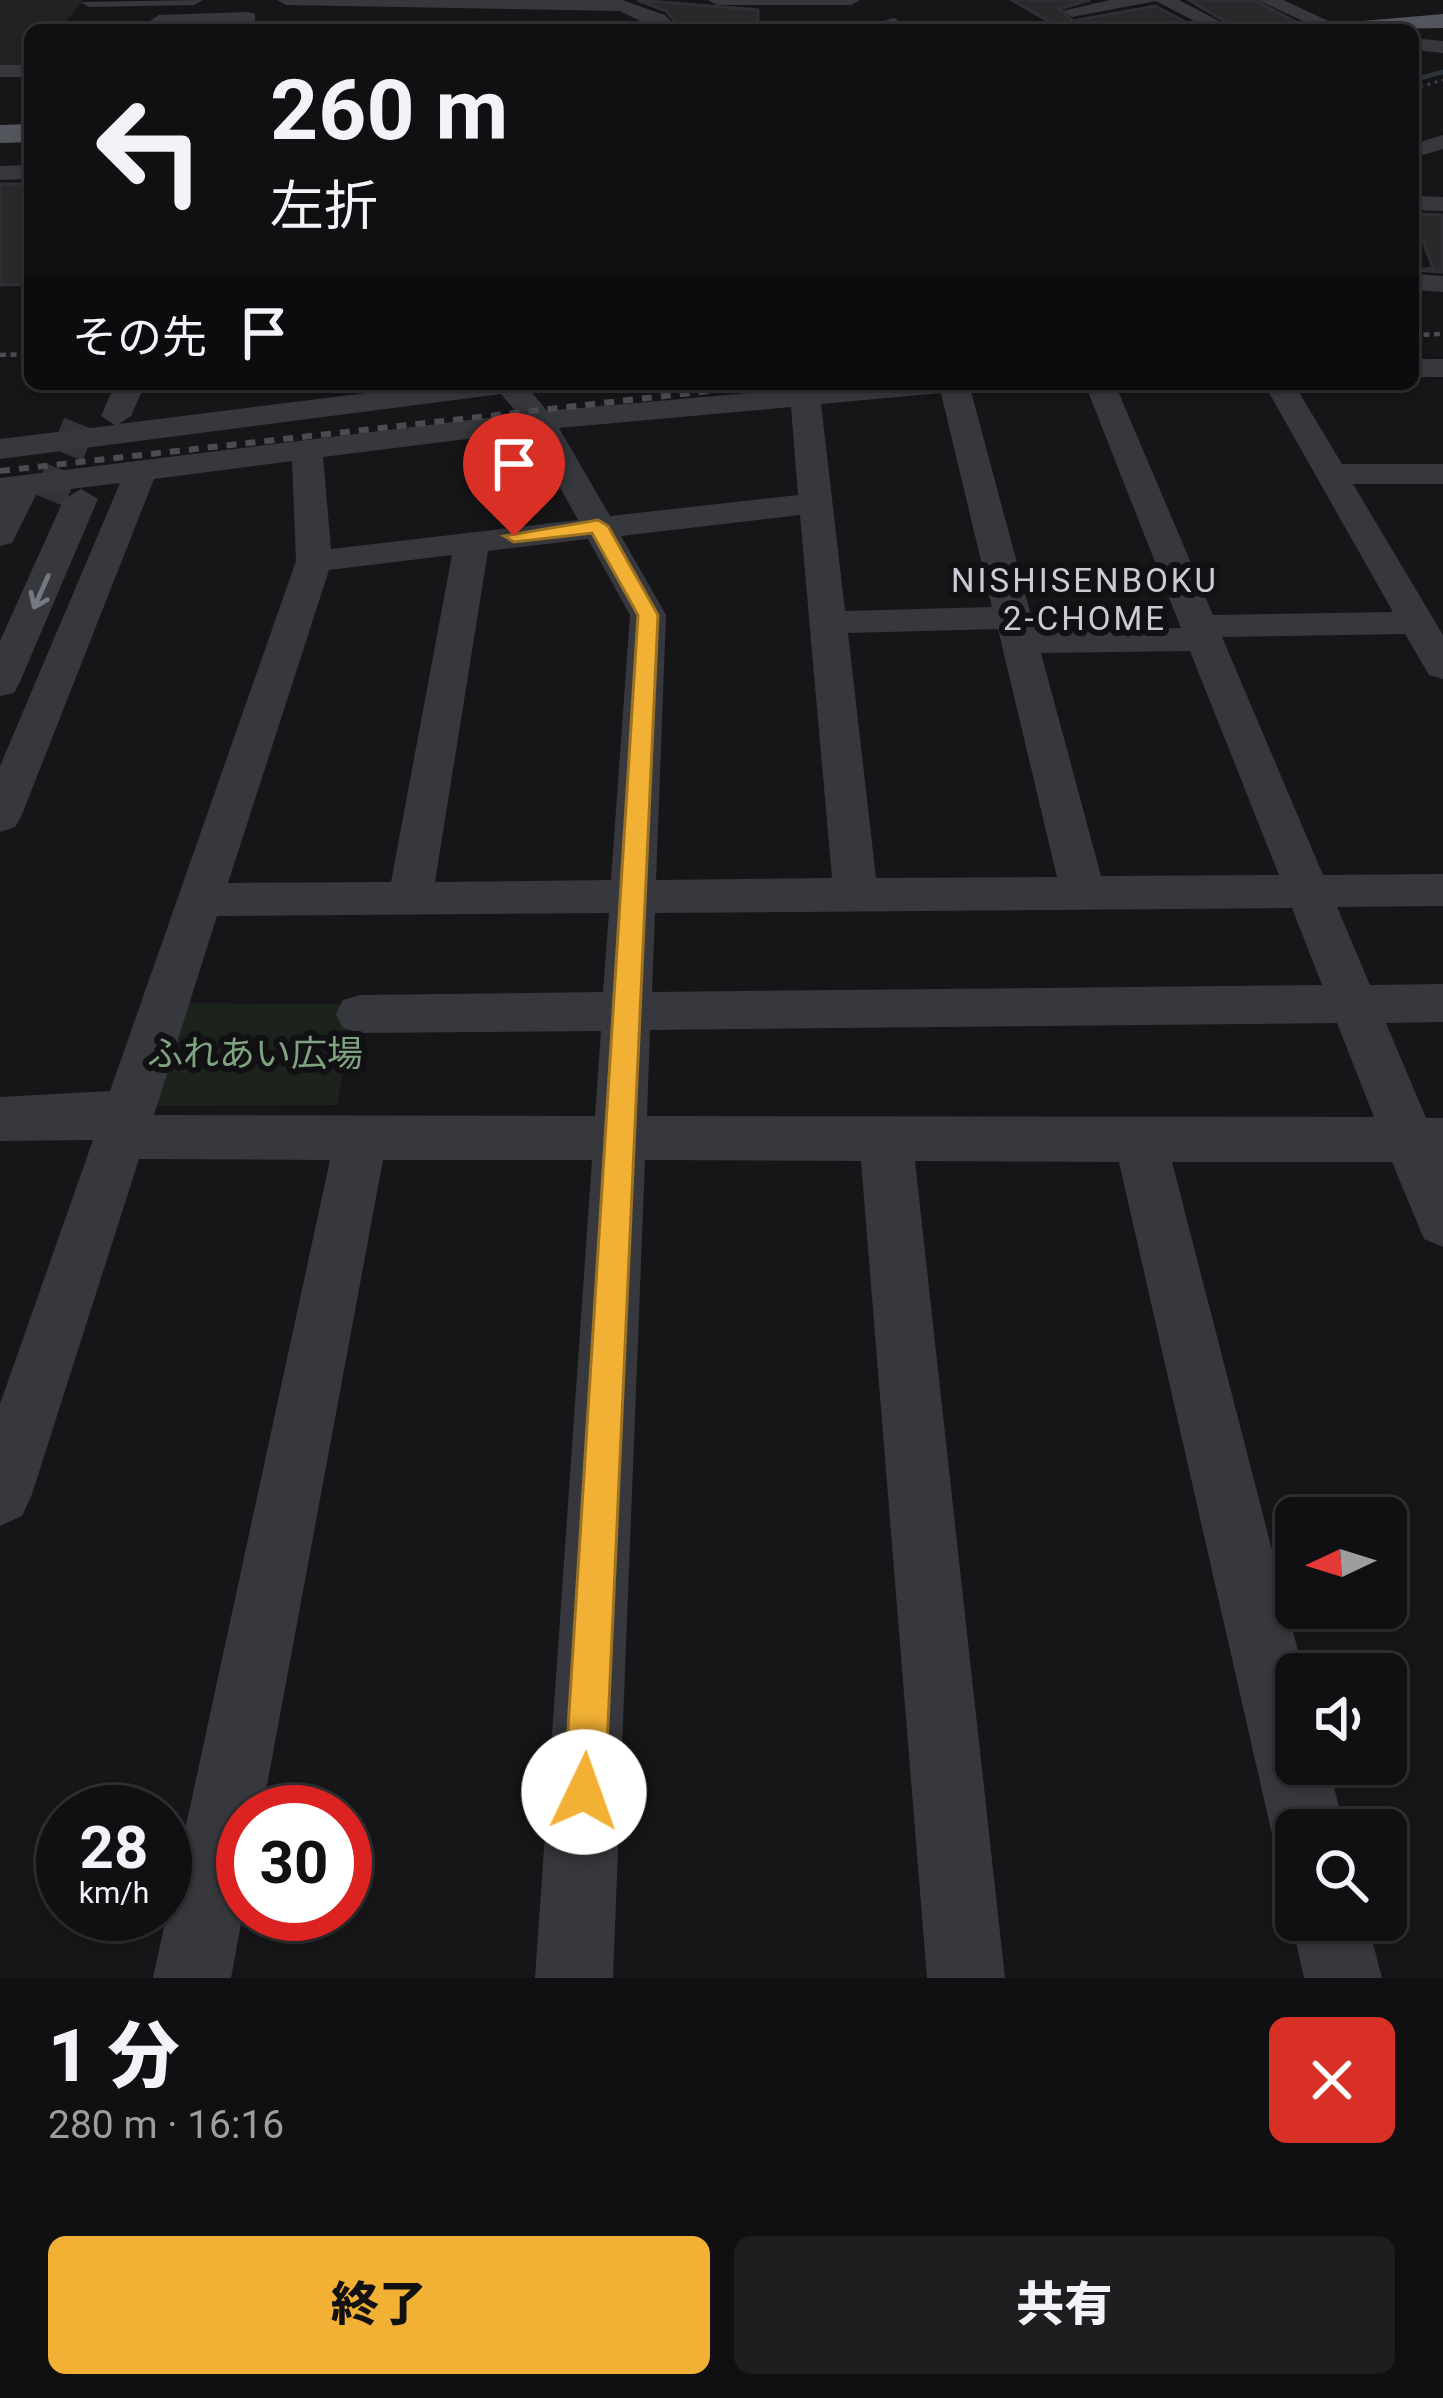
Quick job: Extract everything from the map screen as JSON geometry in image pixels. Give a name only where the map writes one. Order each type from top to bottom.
[{"type":"street","points":[[86,6],[194,0]]},
{"type":"street","points":[[160,21],[253,20],[275,0]]},
{"type":"street","points":[[286,0],[624,3],[663,24]]},
{"type":"street","points":[[717,0],[851,0]]},
{"type":"street","points":[[1072,11],[1148,0]]},
{"type":"street","points":[[1165,0],[1214,24]]},
{"type":"street","points":[[1267,0],[1324,24]]},
{"type":"street","points":[[459,24],[474,4]]},
{"type":"street","points":[[398,22],[438,24]]},
{"type":"street","points":[[83,415],[94,390]]},
{"type":"street","points":[[116,416],[127,390]]},
{"type":"street","points":[[0,449],[462,390]]},
{"type":"street","points":[[514,390],[538,421],[648,615],[574,1978]]},
{"type":"street","points":[[0,536],[39,493],[141,471],[538,421],[878,390]]},
{"type":"street","points":[[953,390],[1084,896]]},
{"type":"street","points":[[1102,390],[1354,1005],[1426,1140],[1443,1222]]},
{"type":"street","points":[[1283,390],[1423,614],[1443,667]]},
{"type":"street","points":[[805,396],[856,897]]},
{"type":"street","points":[[0,1494],[314,561],[307,450]]},
{"type":"street","points":[[0,817],[141,471]]},
{"type":"street","points":[[1333,475],[1443,474]]},
{"type":"street","points":[[0,608],[39,493]]},
{"type":"street","points":[[0,684],[39,493]]},
{"type":"street","points":[[314,561],[813,503]]},
{"type":"street","points":[[410,899],[472,542]]},
{"type":"street","points":[[826,622],[1202,633],[1423,614]]},
{"type":"street","points":[[199,900],[1443,890]]},
{"type":"street","points":[[360,1014],[1443,1003]]},
{"type":"street","points":[[0,1119],[361,1138],[1426,1140]]},
{"type":"street","points":[[192,1978],[361,1138]]},
{"type":"street","points":[[1141,1138],[1303,1809]]},
{"type":"street","points":[[886,1139],[966,1978]]},
{"type":"street","points":[[1334,1941],[1343,1978]]},
{"type":"shaded area","points":[[0,0],[83,0],[64,24],[24,24],[24,67],[0,67]]},
{"type":"green space","name":"ふれあい広場","points":[[181,1003],[355,1004],[337,1105],[147,1106]]},
{"type":"building","points":[[637,0],[758,10],[758,24],[678,24],[666,11]]},
{"type":"building","points":[[1012,0],[1090,0],[1059,9],[1073,21],[1155,6],[1190,24],[1054,24]]},
{"type":"building","points":[[1189,0],[1254,0],[1300,24],[1230,24]]},
{"type":"building","points":[[0,184],[24,184],[24,284],[0,285]]},
{"type":"building","points":[[1419,214],[1443,215],[1443,272],[1419,270],[1433,268],[1419,230]]},
{"type":"waterway","points":[[1419,78],[1443,72]]},
{"type":"tunnel","points":[[49,500],[83,415]]},
{"type":"railway","points":[[1419,335],[1443,334]]},
{"type":"railway","points":[[0,355],[24,354]]},
{"type":"railway","points":[[0,471],[718,390]]},
{"type":"district","name":"NISHISENBOKU 2-CHOME","points":[[1085,599]]},
{"type":"route","points":[[514,536],[598,526],[648,615],[584,1792]]}]
